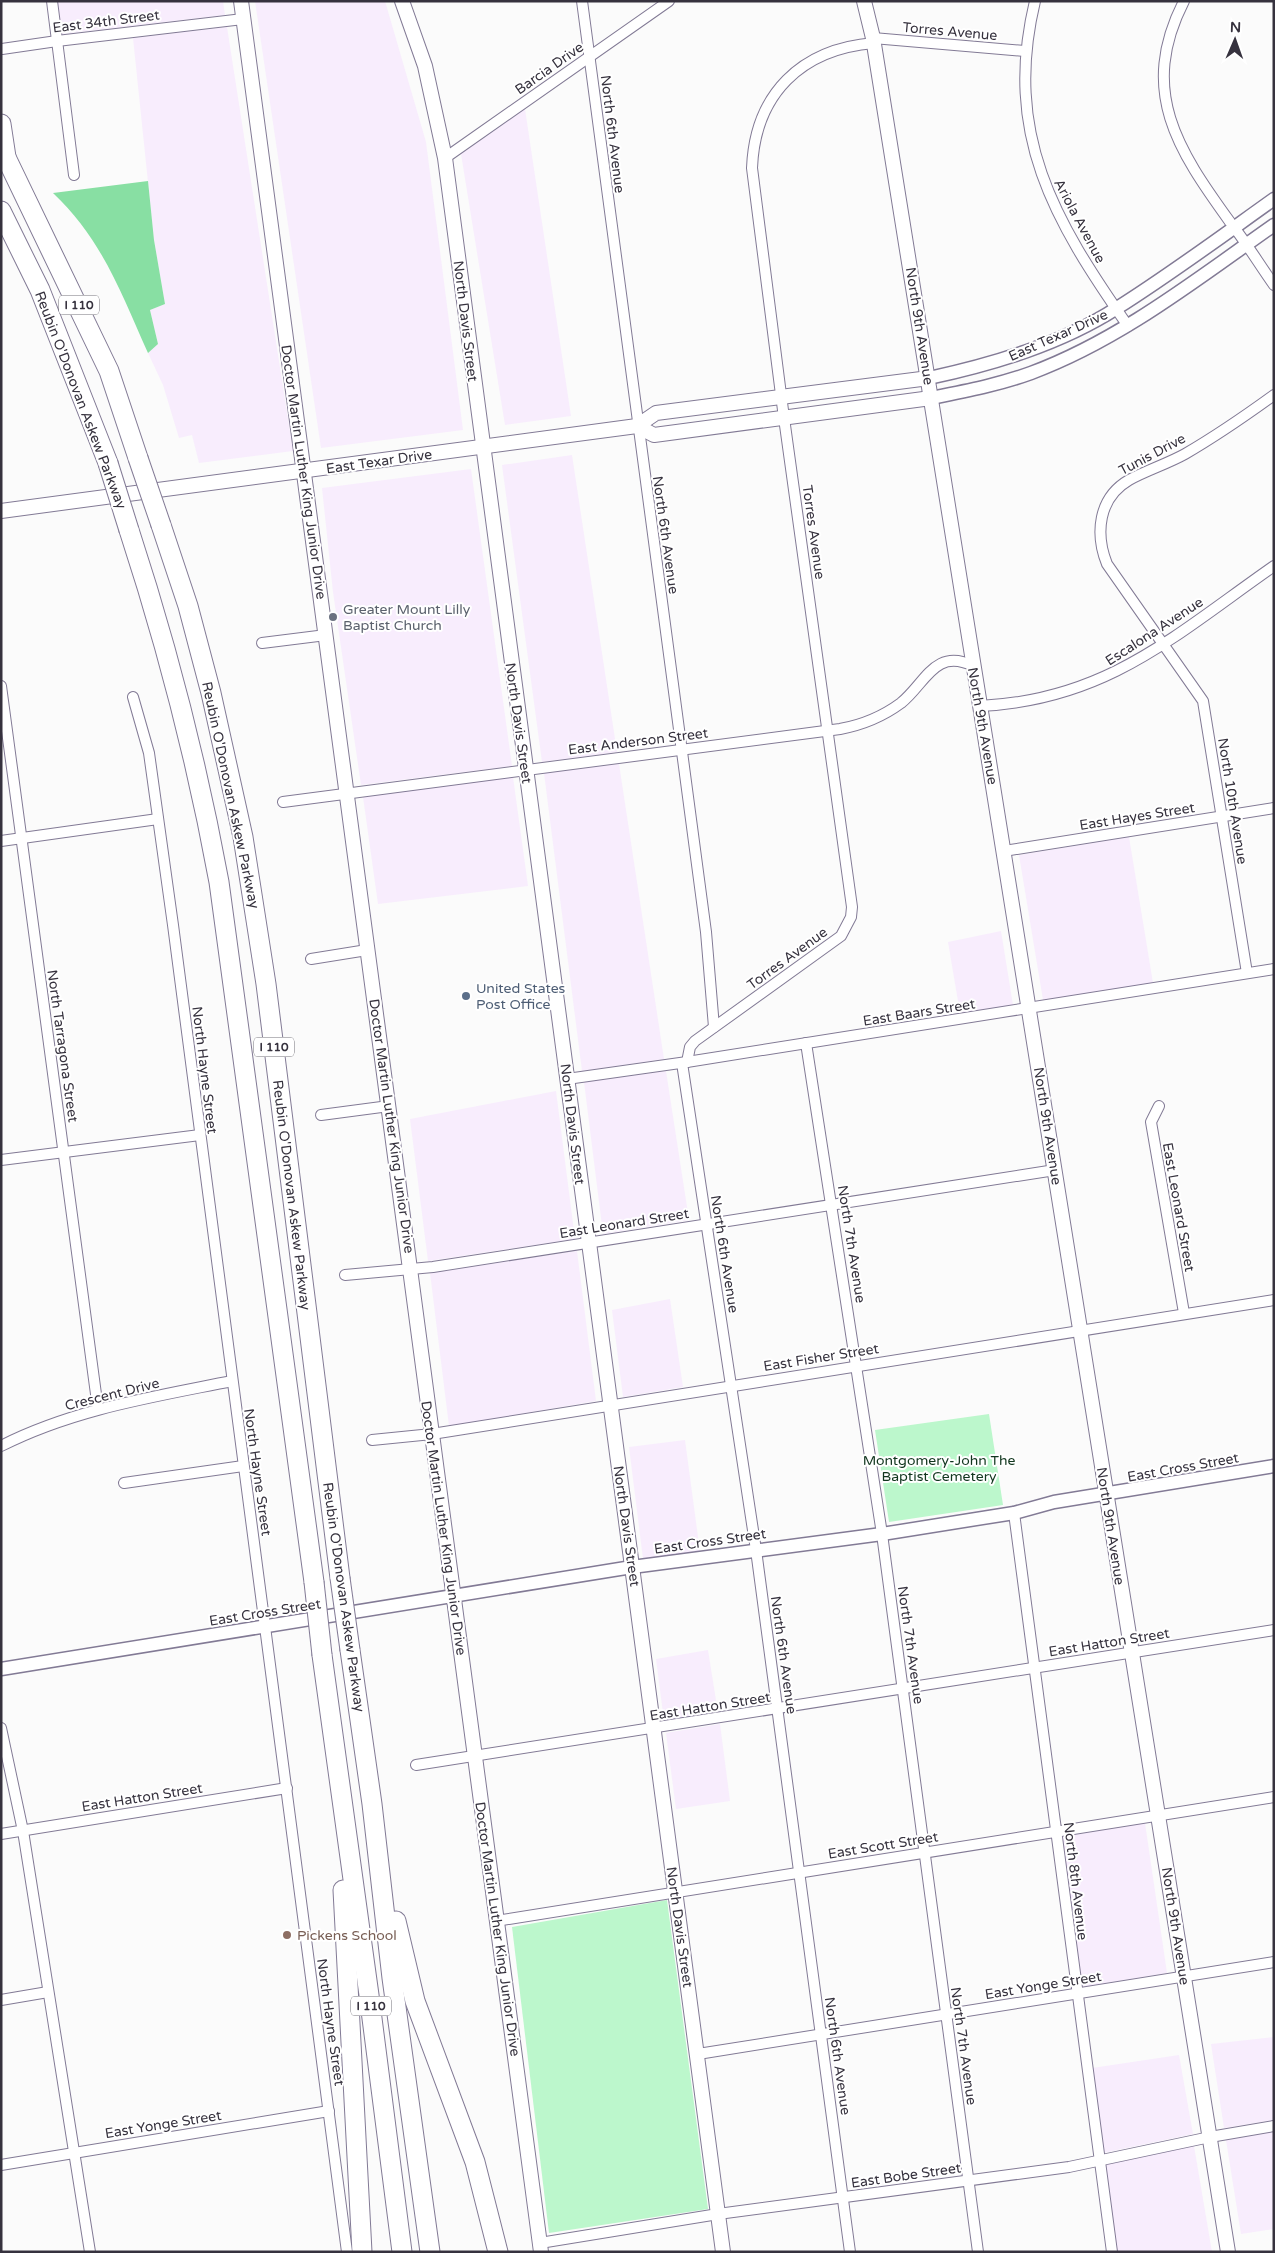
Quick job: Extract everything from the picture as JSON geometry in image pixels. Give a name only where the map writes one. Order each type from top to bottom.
[{"type":"highway","name":"Reubin O'Donovan Askew Parkway","points":[[1,124],[4,152],[109,371],[188,606],[211,693],[248,865],[266,984],[340,1578],[430,2252]]},
{"type":"highway","name":"Reubin O'Donovan Askew Parkway","points":[[1,211],[40,290],[108,463],[158,619],[180,697],[203,796],[219,882],[314,1582],[335,1762],[369,1995],[402,2252]]},
{"type":"highway","points":[[1,236],[68,361]]},
{"type":"highway","points":[[335,1762],[362,2252]]},
{"type":"highway","points":[[381,1884],[394,1909],[410,1981],[426,2032],[475,2162],[498,2252]]},
{"type":"main road","name":"Doctor Martin Luther King Junior Drive","points":[[241,1],[541,2248]]},
{"type":"main road","name":"North Davis Street","points":[[402,1],[424,66],[445,158],[723,2252]]},
{"type":"main road","name":"North 9th Avenue","points":[[864,1],[874,40],[929,378],[973,666],[1228,2252]]},
{"type":"main road","name":"East Texar Drive","points":[[1,510],[637,426],[656,414],[929,378]]},
{"type":"main road","name":"East Texar Drive","points":[[637,426],[654,435],[931,398]]},
{"type":"street","points":[[52,1],[74,175]]},
{"type":"street","name":"North 6th Avenue","points":[[582,1],[637,426],[706,932],[714,1027]]},
{"type":"street","name":"Barcia Drive","points":[[445,158],[669,1]]},
{"type":"street","name":"Ariola Avenue","points":[[1035,1],[1025,51],[1026,116],[1041,177],[1069,236],[1128,326]]},
{"type":"street","points":[[1184,1],[1170,34],[1164,76],[1168,112],[1173,131],[1194,171],[1274,285]]},
{"type":"street","name":"East 34th Street","points":[[2,50],[57,41],[243,19]]},
{"type":"street","name":"Torres Avenue","points":[[714,1027],[841,936],[851,917],[852,907],[826,731],[752,168],[756,132],[762,115],[778,90],[804,65],[837,49],[874,40],[1025,51]]},
{"type":"street","name":"East Texar Drive","points":[[929,378],[973,368],[1030,349],[1116,309],[1274,199]]},
{"type":"street","name":"East Texar Drive","points":[[931,398],[970,390],[1032,373],[1074,355],[1128,326],[1274,225]]},
{"type":"street","name":"Tunis Drive","points":[[1164,644],[1107,564],[1100,541],[1101,518],[1105,505],[1120,487],[1129,480],[1182,456],[1222,432],[1274,395]]},
{"type":"street","name":"Escalona Avenue","points":[[980,706],[1031,702],[1063,693],[1113,674],[1164,644],[1274,566]]},
{"type":"street","points":[[262,643],[326,634]]},
{"type":"street","name":"North 10th Avenue","points":[[1164,644],[1203,702],[1247,973]]},
{"type":"street","name":"East Anderson Street","points":[[283,802],[853,727],[889,711],[910,695],[932,669],[940,664],[958,661],[973,666]]},
{"type":"street","name":"North Tarragona Street","points":[[1,686],[98,1409]]},
{"type":"street","name":"North Hayne Street","points":[[134,697],[149,753],[347,2252]]},
{"type":"street","name":"East Hayes Street","points":[[1004,851],[1274,808]]},
{"type":"street","points":[[1,841],[158,819]]},
{"type":"street","points":[[311,959],[367,950]]},
{"type":"street","name":"East Baars Street","points":[[567,1079],[685,1063],[1274,969]]},
{"type":"street","points":[[685,1063],[690,1047],[714,1027]]},
{"type":"street","name":"North 7th Avenue","points":[[806,1043],[882,1534],[978,2252]]},
{"type":"street","name":"North 6th Avenue","points":[[685,1063],[706,1223],[756,1550],[850,2252]]},
{"type":"street","points":[[320,1115],[389,1106]]},
{"type":"street","name":"East Leonard Street","points":[[1159,1106],[1151,1122],[1184,1313]]},
{"type":"street","points":[[1,1160],[200,1135]]},
{"type":"street","name":"East Leonard Street","points":[[344,1275],[410,1268],[588,1243],[706,1223],[1055,1170]]},
{"type":"street","name":"East Fisher Street","points":[[372,1440],[432,1434],[610,1404],[1274,1300]]},
{"type":"street","name":"Crescent Drive","points":[[1,1446],[48,1425],[98,1409],[232,1381]]},
{"type":"street","points":[[124,1483],[243,1466]]},
{"type":"street","name":"East Cross Street","points":[[1,1669],[632,1567],[882,1534],[1014,1514],[1054,1502],[1274,1466]]},
{"type":"street","name":"North 8th Avenue","points":[[1014,1514],[1076,1993],[1112,2252]]},
{"type":"street","name":"East Hatton Street","points":[[416,1764],[654,1729],[1274,1630]]},
{"type":"street","points":[[1,1728],[23,1831],[90,2252]]},
{"type":"street","name":"East Hatton Street","points":[[1,1834],[287,1788]]},
{"type":"street","name":"East Scott Street","points":[[496,1921],[1274,1797]]},
{"type":"street","name":"East Yonge Street","points":[[698,2054],[1274,1962]]},
{"type":"street","points":[[1,2000],[48,1992]]},
{"type":"street","name":"East Yonge Street","points":[[1,2165],[329,2110]]},
{"type":"street","name":"East Bobe Street","points":[[541,2248],[718,2214],[1069,2167],[1210,2137],[1274,2126]]},
{"type":"shaded area","points":[[57,1],[223,1],[225,15],[61,34]]},
{"type":"shaded area","points":[[255,1],[385,1],[426,142],[463,430],[321,448]]},
{"type":"shaded area","points":[[227,27],[293,451],[199,463],[192,435],[179,438],[163,385],[148,353],[158,344],[150,310],[165,304],[154,240],[133,38]]},
{"type":"shaded area","points":[[525,109],[571,416],[505,425],[461,154]]},
{"type":"shaded area","points":[[572,455],[617,752],[542,762],[502,465]]},
{"type":"shaded area","points":[[471,469],[512,766],[361,785],[333,592],[322,488]]},
{"type":"shaded area","points":[[619,764],[664,1059],[582,1071],[544,773]]},
{"type":"shaded area","points":[[513,777],[528,886],[378,904],[363,797]]},
{"type":"shaded area","points":[[1129,837],[1153,983],[1043,1000],[1019,855]]},
{"type":"shaded area","points":[[1001,931],[1013,1005],[960,1013],[948,942]]},
{"type":"shaded area","points":[[666,1071],[689,1220],[603,1234],[584,1082]]},
{"type":"shaded area","points":[[556,1091],[575,1239],[428,1261],[410,1119]]},
{"type":"shaded area","points":[[577,1251],[596,1401],[449,1426],[430,1273]]},
{"type":"shaded area","points":[[670,1299],[683,1387],[623,1397],[612,1310]]},
{"type":"shaded area","points":[[685,1440],[700,1552],[643,1559],[629,1447]]},
{"type":"shaded area","points":[[708,1650],[718,1713],[664,1721],[656,1659]]},
{"type":"shaded area","points":[[720,1724],[730,1801],[676,1809],[666,1733]]},
{"type":"shaded area","points":[[1145,1823],[1167,1973],[1081,1987],[1062,1837]]},
{"type":"shaded area","points":[[1274,2037],[1274,2120],[1224,2128],[1211,2044]]},
{"type":"shaded area","points":[[1179,2055],[1193,2134],[1103,2153],[1092,2068]]},
{"type":"shaded area","points":[[1274,2132],[1274,2229],[1241,2234],[1226,2140]]},
{"type":"shaded area","points":[[1194,2146],[1212,2252],[1117,2252],[1105,2164]]},
{"type":"green space","points":[[148,181],[154,240],[165,304],[150,310],[158,344],[148,353],[109,268],[85,229],[53,193]]},
{"type":"green space","name":"Montgomery-John The Baptist Cemetery","points":[[989,1414],[1003,1505],[889,1522],[875,1430]]},
{"type":"green space","points":[[667,1900],[708,2209],[549,2233],[512,1927]]},
{"type":"place","name":"Greater Mount Lilly Baptist Church","points":[[333,617]]},
{"type":"place","name":"United States Post Office","points":[[466,996]]},
{"type":"place","name":"Pickens School","points":[[287,1935]]}]
